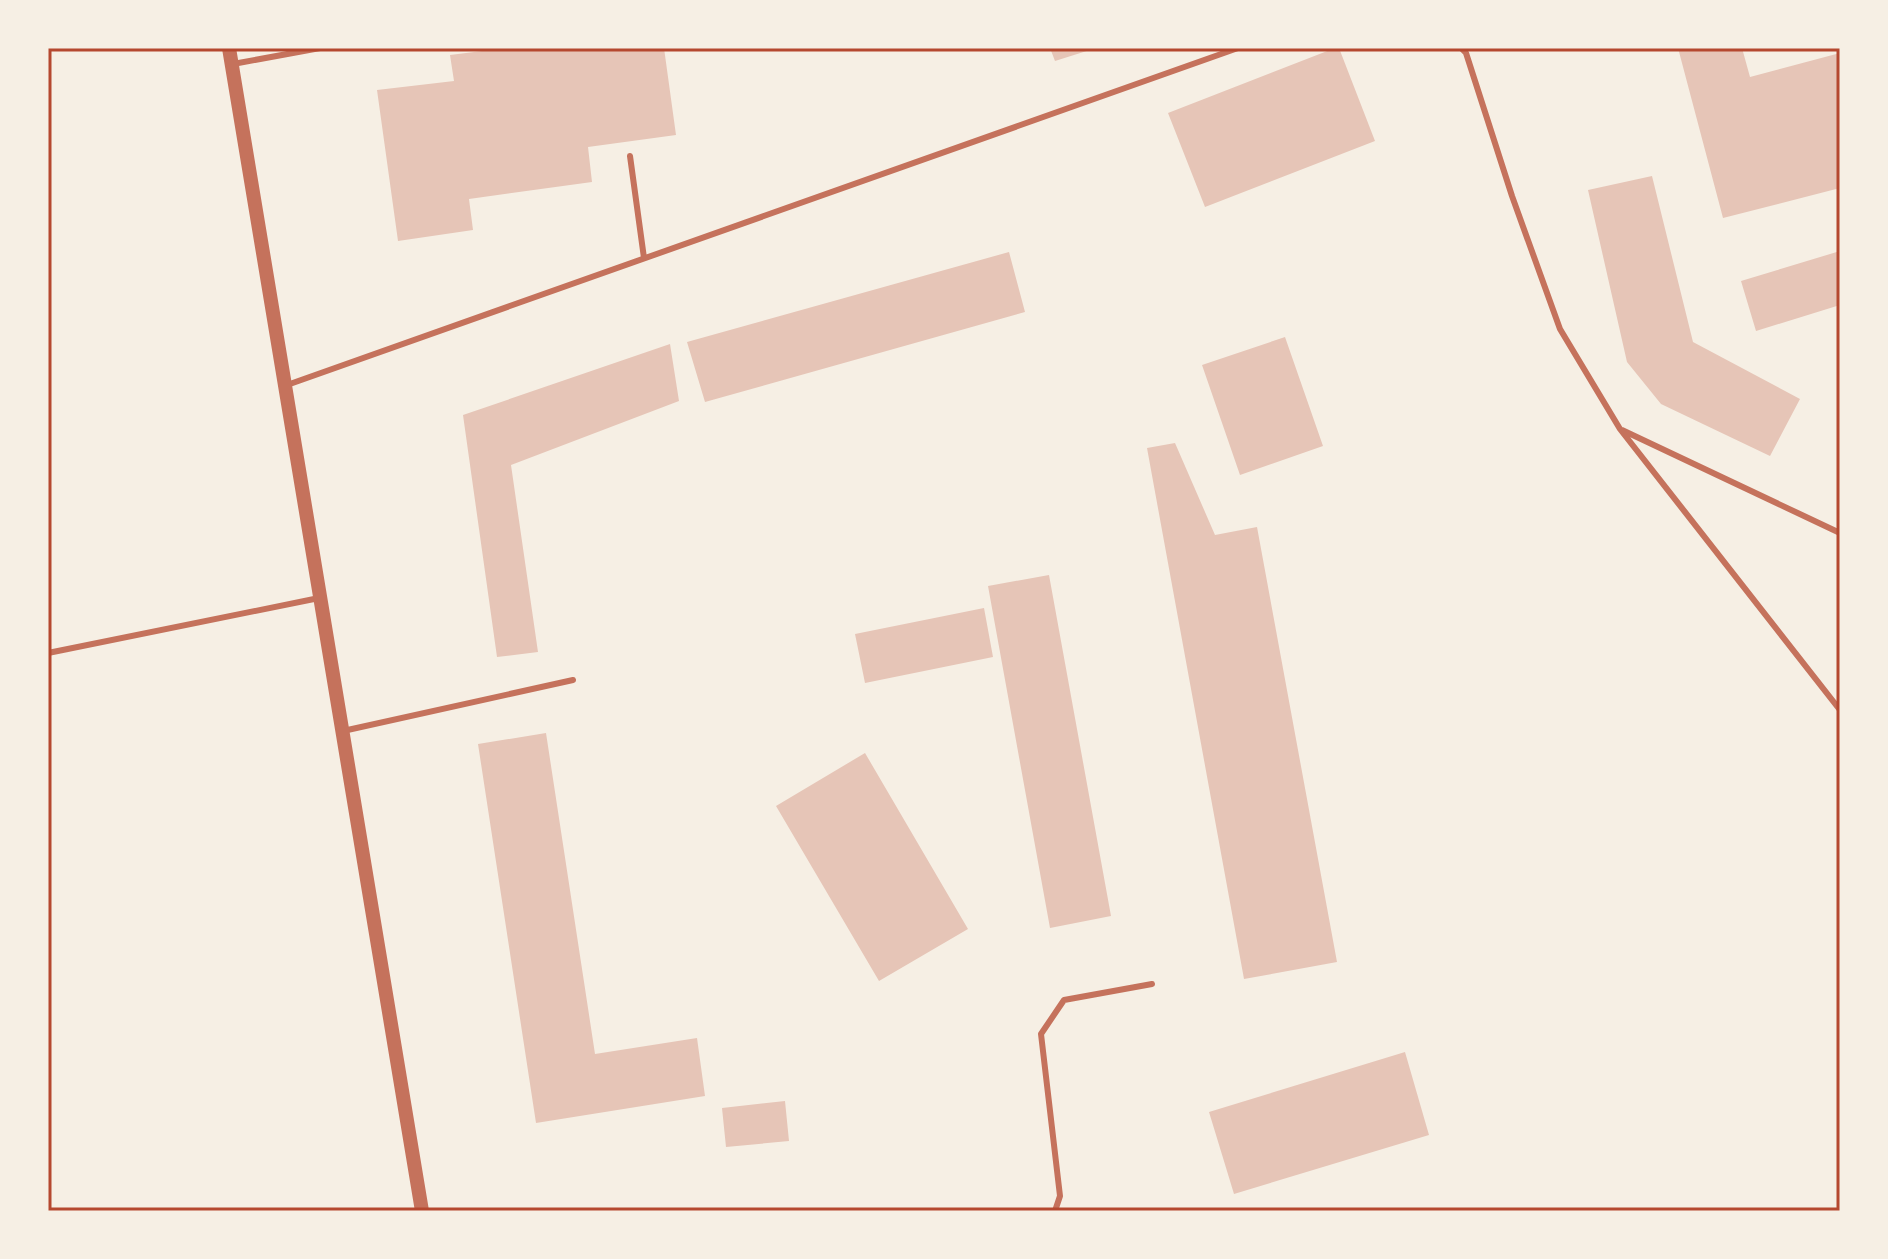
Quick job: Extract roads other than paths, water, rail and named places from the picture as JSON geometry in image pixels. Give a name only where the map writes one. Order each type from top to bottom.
[{"type":"street","points":[[229,48],[422,1211]]},
{"type":"lane","points":[[231,64],[320,48]]},
{"type":"lane","points":[[286,386],[1238,48]]},
{"type":"lane","points":[[1461,48],[1466,53],[1512,196],[1560,329],[1620,429],[1840,710]]},
{"type":"lane","points":[[630,156],[644,258]]},
{"type":"lane","points":[[1620,429],[1840,533]]},
{"type":"lane","points":[[48,653],[321,598]]},
{"type":"lane","points":[[343,731],[573,680]]},
{"type":"lane","points":[[1055,1211],[1060,1196],[1041,1034],[1064,1000],[1152,984]]}]
